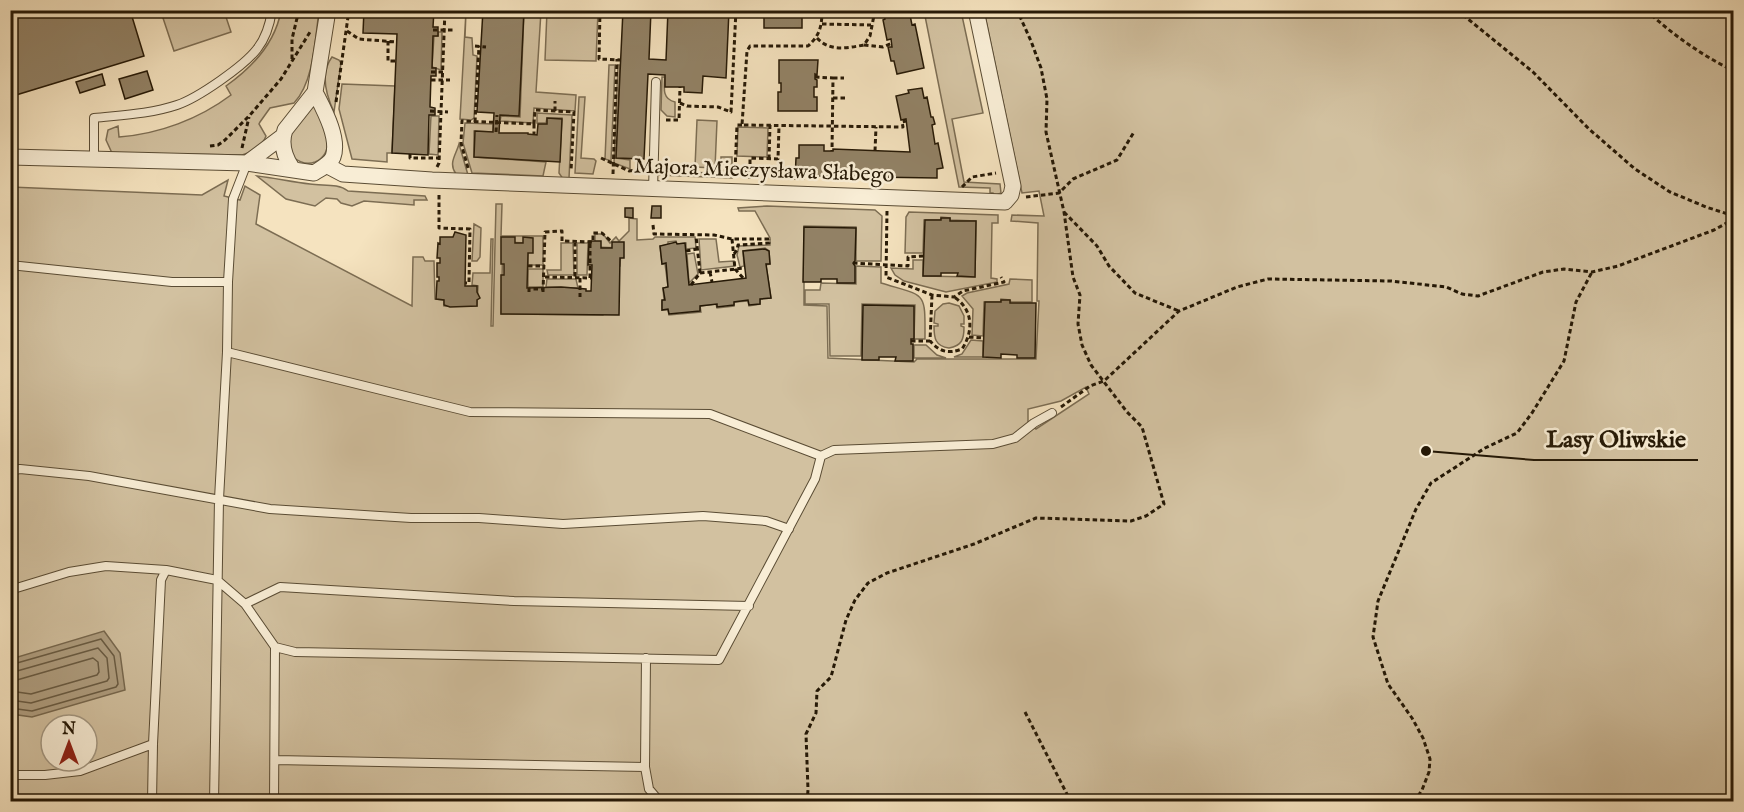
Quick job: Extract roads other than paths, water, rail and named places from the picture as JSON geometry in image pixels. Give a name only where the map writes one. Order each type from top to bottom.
[{"type":"street","points":[[292,168],[284,154],[283,136],[285,130],[315,92],[328,10]]},
{"type":"street","name":"Majora Mieczysława Słabego","points":[[326,165],[343,174],[353,176],[653,190],[1005,202],[1011,195],[1012,186],[976,10]]},
{"type":"street","points":[[10,157],[244,163],[292,168],[314,173],[333,157],[329,120],[315,92]]},
{"type":"street","points":[[244,163],[283,136]]},
{"type":"lane","points":[[94,158],[94,118],[144,113],[178,105],[197,95],[239,66],[257,50],[265,36],[272,10]]},
{"type":"lane","points":[[653,190],[656,82]]},
{"type":"lane","points":[[214,801],[219,499],[227,352],[228,282],[233,199],[244,163]]},
{"type":"lane","points":[[10,265],[172,282],[228,282]]},
{"type":"lane","points":[[227,352],[470,412],[710,414],[821,456],[834,450],[993,444],[1015,438],[1052,413]]},
{"type":"lane","points":[[275,647],[295,652],[719,660],[814,479],[821,456]]},
{"type":"lane","points":[[10,471],[20,469],[89,476],[270,509],[563,524],[703,516],[766,521],[789,529]]},
{"type":"lane","points":[[10,590],[69,572],[106,566],[166,570],[217,580],[245,604],[275,647],[274,801]]},
{"type":"lane","points":[[152,801],[161,580],[166,570]]},
{"type":"lane","points":[[245,604],[280,587],[514,601],[749,606]]},
{"type":"lane","points":[[646,658],[645,767],[649,789],[660,801]]},
{"type":"lane","points":[[10,775],[45,775],[80,771],[153,744]]},
{"type":"lane","points":[[275,760],[645,767]]},
{"type":"water","points":[[104,631],[120,653],[125,690],[39,713],[32,717],[11,714],[11,659]]},
{"type":"place","name":"Lasy Oliwskie","points":[[1426,451]]}]
